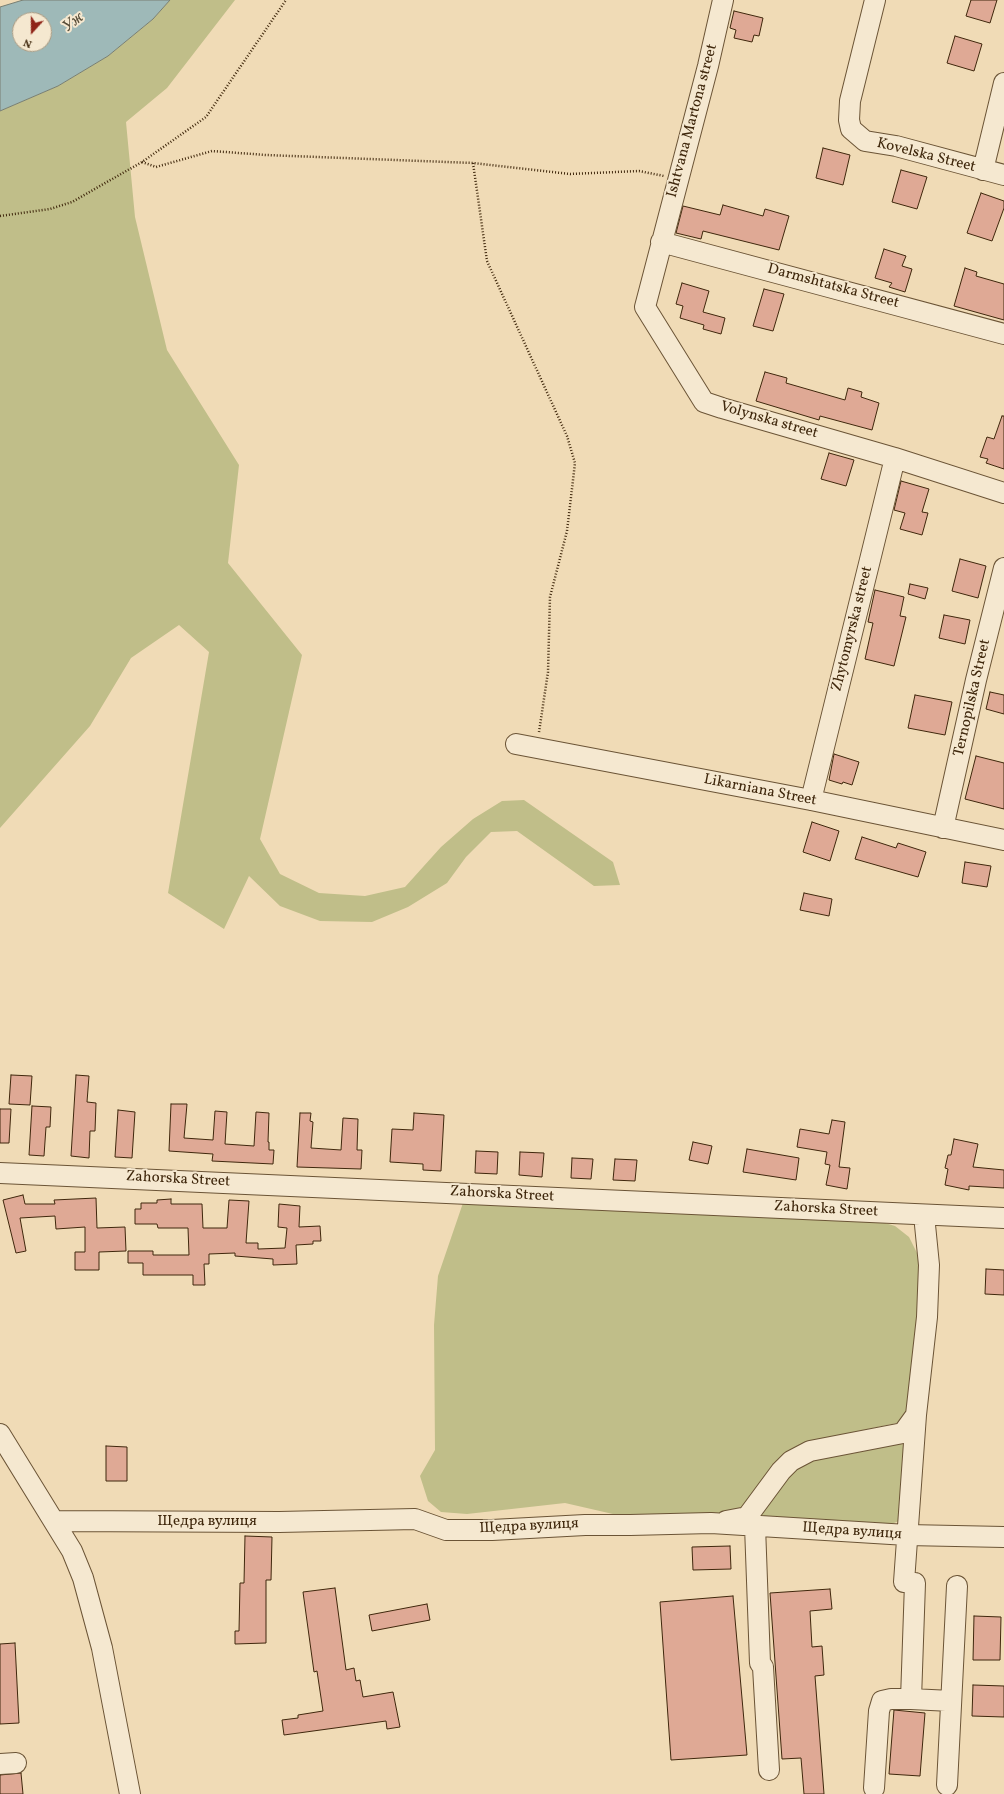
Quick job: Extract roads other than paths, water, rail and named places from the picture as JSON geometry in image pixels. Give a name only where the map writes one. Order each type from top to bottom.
[{"type":"street","name":"Ishtvana Martona street","points":[[661,242],[708,66],[723,0]]},
{"type":"street","name":"Kovelska Street","points":[[875,0],[850,101],[849,120],[851,129],[865,141],[896,146],[1004,175]]},
{"type":"street","points":[[983,170],[1004,83]]},
{"type":"street","name":"Darmshtatska Street","points":[[661,242],[1004,334]]},
{"type":"street","name":"Volynska street","points":[[661,242],[645,307],[704,402],[894,458],[1004,493]]},
{"type":"street","name":"Zhytomyrska street","points":[[811,800],[894,458]]},
{"type":"street","name":"Ternopilska Street","points":[[943,828],[976,680],[1004,568]]},
{"type":"street","name":"Likarniana Street","points":[[516,744],[811,800],[1004,840]]},
{"type":"street","name":"Zahorska Street","points":[[0,1173],[1004,1218]]},
{"type":"street","points":[[911,1699],[910,1582],[907,1535],[916,1416],[927,1317],[929,1265],[924,1215]]},
{"type":"street","points":[[711,1523],[747,1517],[781,1471],[791,1461],[810,1451],[903,1434],[916,1416]]},
{"type":"street","points":[[0,1434],[72,1551],[92,1608],[110,1687],[130,1794]]},
{"type":"street","name":"Щедра вулиця","points":[[55,1522],[279,1522],[415,1519],[446,1530],[492,1530],[585,1524],[630,1525],[711,1523],[907,1535],[1004,1536]]},
{"type":"street","points":[[755,1526],[760,1663],[763,1667],[770,1770]]},
{"type":"street","points":[[947,1786],[957,1586]]},
{"type":"street","points":[[874,1788],[879,1711],[882,1701],[891,1699],[911,1699],[951,1701]]},
{"type":"water","name":"Уж","points":[[23,0],[170,0],[153,19],[108,56],[58,86],[0,111],[0,7]]}]
